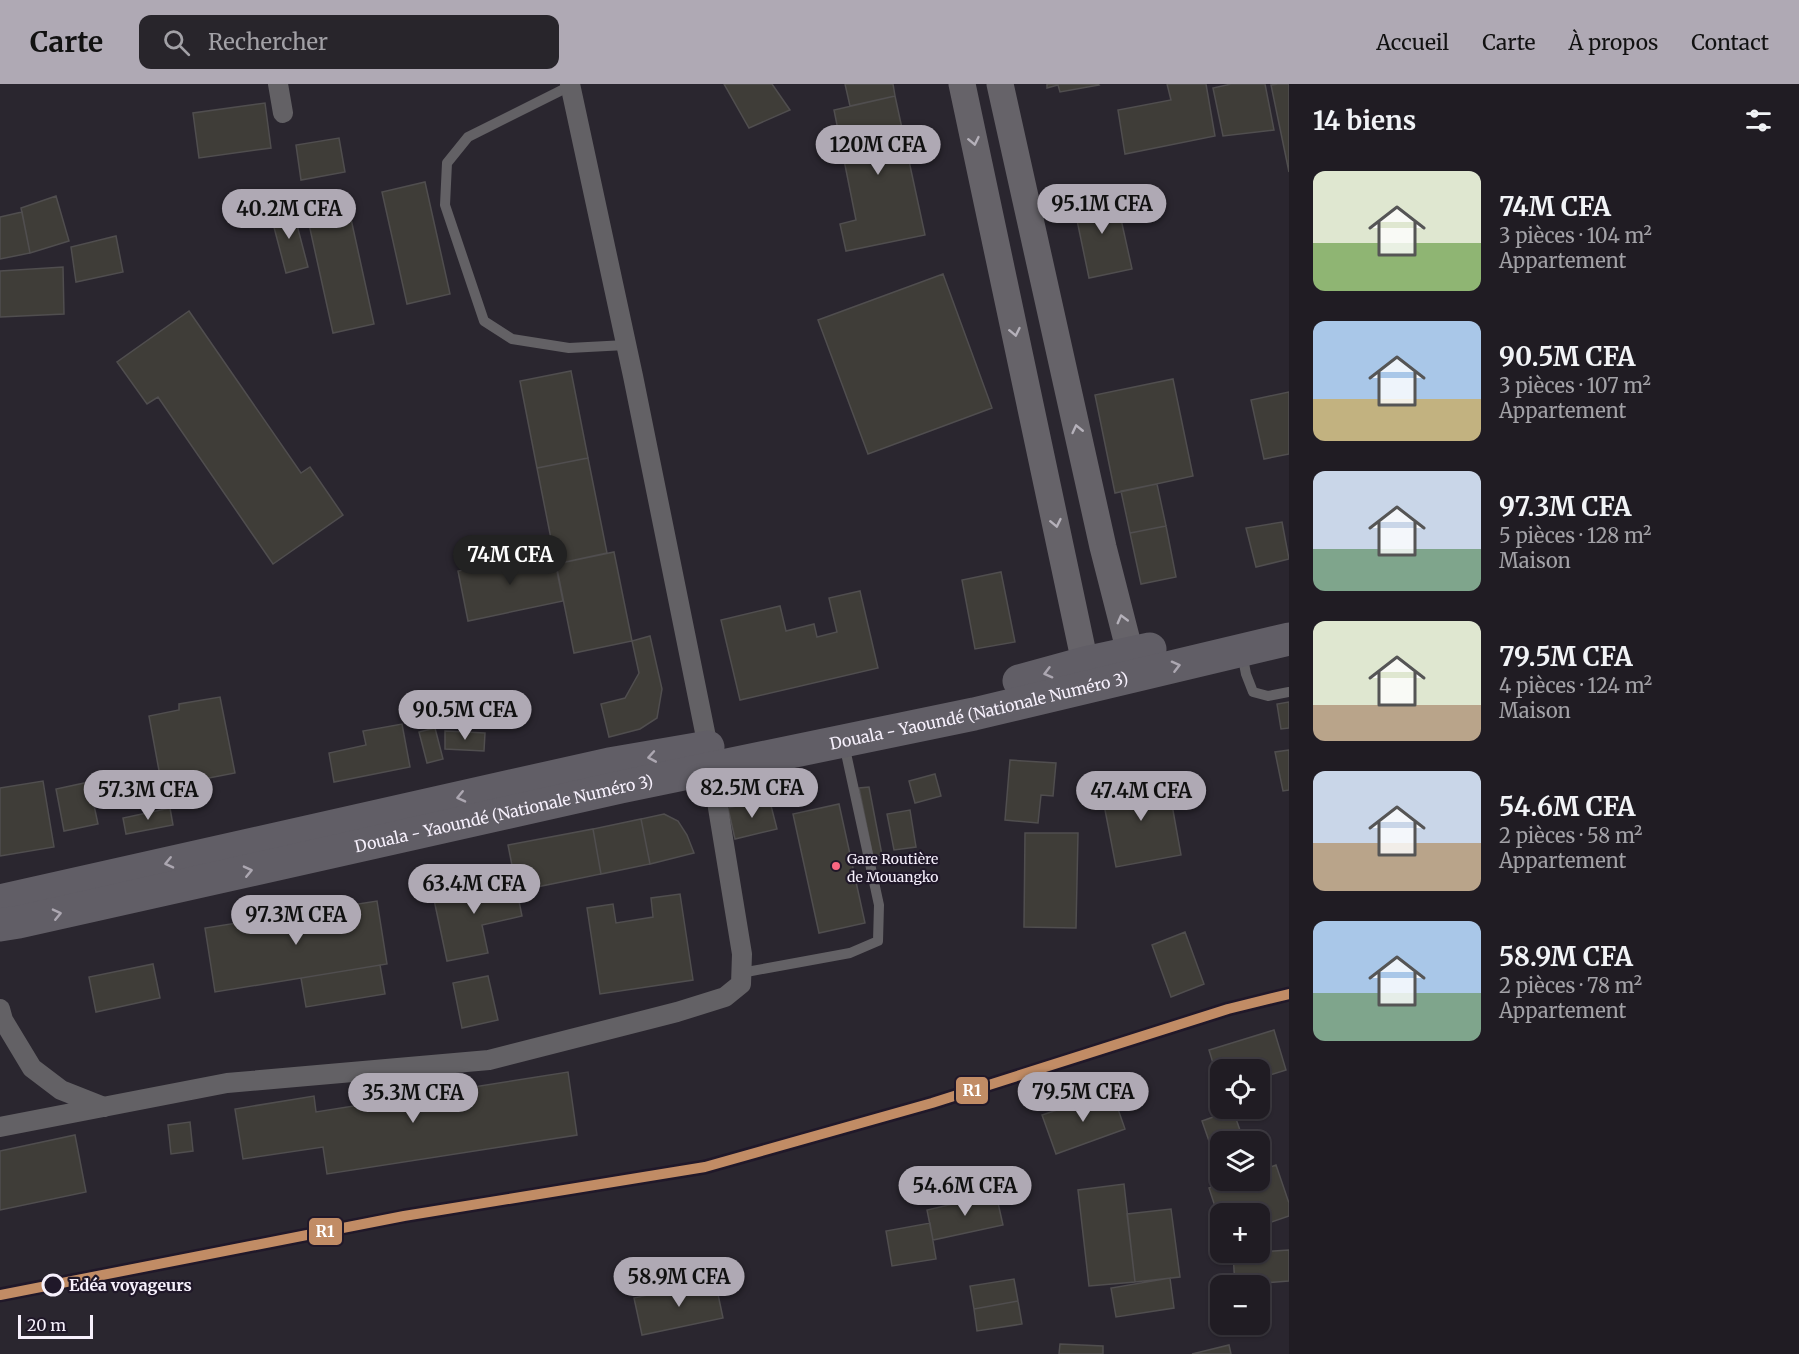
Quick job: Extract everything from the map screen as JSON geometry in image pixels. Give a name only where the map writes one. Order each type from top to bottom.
[{"type":"highway","name":"Douala - Yaoundé (Nationale Numéro 3)","points":[[1134,665],[1268,620],[1289,618]]},
{"type":"highway","name":"Douala - Yaoundé (Nationale Numéro 3)","points":[[0,924],[19,922],[710,757],[840,722],[967,694],[1289,639]]},
{"type":"highway","name":"Douala - Yaoundé (Nationale Numéro 3)","points":[[0,901],[609,764],[710,757],[843,741],[974,714],[1088,675]]},
{"type":"street","points":[[278,84],[283,113]]},
{"type":"street","points":[[962,84],[1088,675]]},
{"type":"street","points":[[1000,84],[1103,547],[1134,665]]},
{"type":"street","points":[[0,1127],[227,1083],[489,1060],[725,997],[741,984],[742,954],[710,757],[627,345],[570,85]]},
{"type":"street","points":[[0,1009],[3,1020],[32,1068],[61,1090],[105,1107]]},
{"type":"lane","points":[[570,85],[468,136],[447,163],[445,205],[484,321],[512,339],[569,348],[627,345]]},
{"type":"lane","points":[[1241,649],[1246,674],[1253,692],[1268,696],[1289,692]]},
{"type":"lane","points":[[741,973],[850,953],[878,941],[879,905],[843,741]]},
{"type":"building","points":[[724,84],[772,84],[790,110],[749,128]]},
{"type":"building","points":[[845,84],[893,84],[895,96],[850,106]]},
{"type":"building","points":[[1047,84],[1099,85],[1060,92],[1058,85],[1047,88]]},
{"type":"building","points":[[1167,84],[1206,84],[1215,136],[1125,154],[1118,110],[1171,100]]},
{"type":"building","points":[[1231,84],[1265,84],[1274,130],[1223,136],[1213,88]]},
{"type":"building","points":[[1289,84],[1289,172],[1271,85]]},
{"type":"building","points":[[895,96],[925,235],[846,251],[840,224],[856,220],[834,110]]},
{"type":"building","points":[[265,103],[271,148],[199,158],[193,113]]},
{"type":"building","points":[[339,138],[345,172],[301,180],[296,145]]},
{"type":"building","points":[[425,182],[450,294],[407,304],[382,192]]},
{"type":"building","points":[[1115,192],[1132,269],[1089,278],[1073,201]]},
{"type":"building","points":[[56,196],[69,241],[30,253],[21,208]]},
{"type":"building","points":[[346,196],[374,324],[333,333],[305,206]]},
{"type":"building","points":[[292,206],[308,267],[286,273],[270,212]]},
{"type":"building","points":[[22,212],[30,253],[0,259],[0,217]]},
{"type":"building","points":[[116,236],[123,272],[76,282],[71,247]]},
{"type":"building","points":[[63,267],[64,314],[0,317],[0,271]]},
{"type":"building","points":[[943,274],[992,408],[868,454],[818,320]]},
{"type":"building","points":[[189,311],[301,473],[310,467],[343,515],[273,564],[158,397],[147,404],[117,362]]},
{"type":"building","points":[[571,371],[588,458],[537,468],[520,381]]},
{"type":"building","points":[[1173,379],[1193,476],[1115,493],[1095,395]]},
{"type":"building","points":[[1289,392],[1289,454],[1264,459],[1251,400]]},
{"type":"building","points":[[588,458],[607,553],[556,564],[537,468]]},
{"type":"building","points":[[1157,484],[1166,526],[1130,533],[1121,491]]},
{"type":"building","points":[[1282,522],[1289,559],[1256,567],[1246,528]]},
{"type":"building","points":[[1166,526],[1176,577],[1141,584],[1130,533]]},
{"type":"building","points":[[553,551],[563,601],[468,621],[458,571]]},
{"type":"building","points":[[614,552],[632,641],[574,653],[556,564]]},
{"type":"building","points":[[1001,572],[1015,642],[975,649],[962,580]]},
{"type":"building","points":[[860,591],[878,668],[740,700],[721,620],[780,606],[786,631],[814,624],[817,637],[837,632],[829,598]]},
{"type":"building","points":[[650,636],[662,689],[657,718],[640,729],[609,737],[601,704],[625,698],[639,673],[632,641]]},
{"type":"building","points":[[220,697],[235,773],[162,787],[149,716],[179,710],[179,704]]},
{"type":"building","points":[[1289,702],[1289,728],[1281,729],[1277,704]]},
{"type":"building","points":[[402,724],[410,767],[334,782],[329,753],[366,745],[363,731]]},
{"type":"building","points":[[435,728],[443,759],[427,763],[419,732]]},
{"type":"building","points":[[445,731],[485,733],[484,751],[445,749]]},
{"type":"building","points":[[1289,750],[1289,790],[1283,791],[1275,752]]},
{"type":"building","points":[[1010,760],[1056,763],[1053,796],[1041,795],[1038,823],[1005,820]]},
{"type":"building","points":[[935,774],[941,796],[915,803],[909,781]]},
{"type":"building","points":[[1167,777],[1181,855],[1116,867],[1101,789]]},
{"type":"building","points":[[43,781],[54,847],[0,856],[0,788]]},
{"type":"building","points":[[89,782],[98,824],[64,831],[56,789]]},
{"type":"building","points":[[869,787],[882,855],[873,857],[859,788]]},
{"type":"building","points":[[769,798],[777,829],[735,839],[728,808]]},
{"type":"building","points":[[839,804],[865,923],[819,933],[793,814]]},
{"type":"building","points":[[170,808],[173,825],[126,834],[123,818]]},
{"type":"building","points":[[910,810],[916,847],[894,850],[887,814]]},
{"type":"building","points":[[664,814],[678,821],[694,853],[650,864],[641,819]]},
{"type":"building","points":[[641,819],[650,864],[601,874],[593,829]]},
{"type":"building","points":[[593,829],[601,874],[517,891],[508,845]]},
{"type":"building","points":[[1025,833],[1078,833],[1076,928],[1024,927]]},
{"type":"building","points":[[514,877],[522,916],[482,925],[488,953],[447,961],[433,895]]},
{"type":"building","points":[[680,894],[693,980],[600,994],[587,908],[613,904],[616,923],[653,917],[651,898]]},
{"type":"building","points":[[377,901],[387,964],[215,992],[205,928]]},
{"type":"building","points":[[1185,932],[1204,984],[1171,997],[1152,945]]},
{"type":"building","points":[[153,964],[160,998],[96,1012],[89,977]]},
{"type":"building","points":[[380,965],[385,994],[306,1007],[301,978]]},
{"type":"building","points":[[488,976],[498,1020],[462,1028],[453,983]]},
{"type":"building","points":[[1274,1030],[1286,1070],[1270,1075],[1270,1059],[1212,1059],[1209,1050]]},
{"type":"building","points":[[568,1072],[577,1135],[327,1174],[323,1147],[243,1159],[235,1109],[314,1096],[316,1112]]},
{"type":"building","points":[[1112,1092],[1125,1129],[1056,1154],[1042,1115]]},
{"type":"building","points":[[1210,1118],[1236,1119],[1240,1131],[1210,1131],[1210,1144],[1202,1121]]},
{"type":"building","points":[[190,1122],[193,1151],[171,1154],[168,1125]]},
{"type":"building","points":[[75,1135],[86,1192],[0,1210],[0,1151]]},
{"type":"building","points":[[1276,1165],[1289,1203],[1289,1216],[1270,1223],[1270,1203],[1214,1203],[1209,1188],[1210,1188],[1210,1191],[1270,1191],[1270,1167]]},
{"type":"building","points":[[1124,1184],[1135,1282],[1089,1286],[1078,1190]]},
{"type":"building","points":[[996,1194],[1003,1225],[933,1240],[927,1210]]},
{"type":"building","points":[[1171,1209],[1180,1277],[1135,1282],[1127,1214]]},
{"type":"building","points":[[930,1223],[936,1259],[892,1266],[886,1231]]},
{"type":"building","points":[[1289,1250],[1289,1281],[1270,1282],[1270,1275],[1234,1275],[1234,1263],[1270,1263],[1270,1251]]},
{"type":"building","points":[[1170,1278],[1174,1308],[1116,1317],[1111,1288]]},
{"type":"building","points":[[1014,1279],[1018,1301],[974,1309],[970,1286]]},
{"type":"building","points":[[715,1280],[723,1318],[642,1335],[634,1298]]},
{"type":"building","points":[[1018,1301],[1022,1324],[977,1331],[974,1309]]},
{"type":"building","points":[[1060,1344],[1103,1346],[1103,1354],[1059,1354]]},
{"type":"building","points":[[1229,1345],[1231,1354],[1192,1354]]},
{"type":"transit line","name":"R1","points":[[0,1295],[404,1216],[705,1167],[932,1103],[1228,1009],[1289,994]]},
{"type":"place","name":"Gare Routière de Mouangko","points":[[836,866]]},
{"type":"place","name":"Edéa voyageurs","points":[[53,1285]]}]
